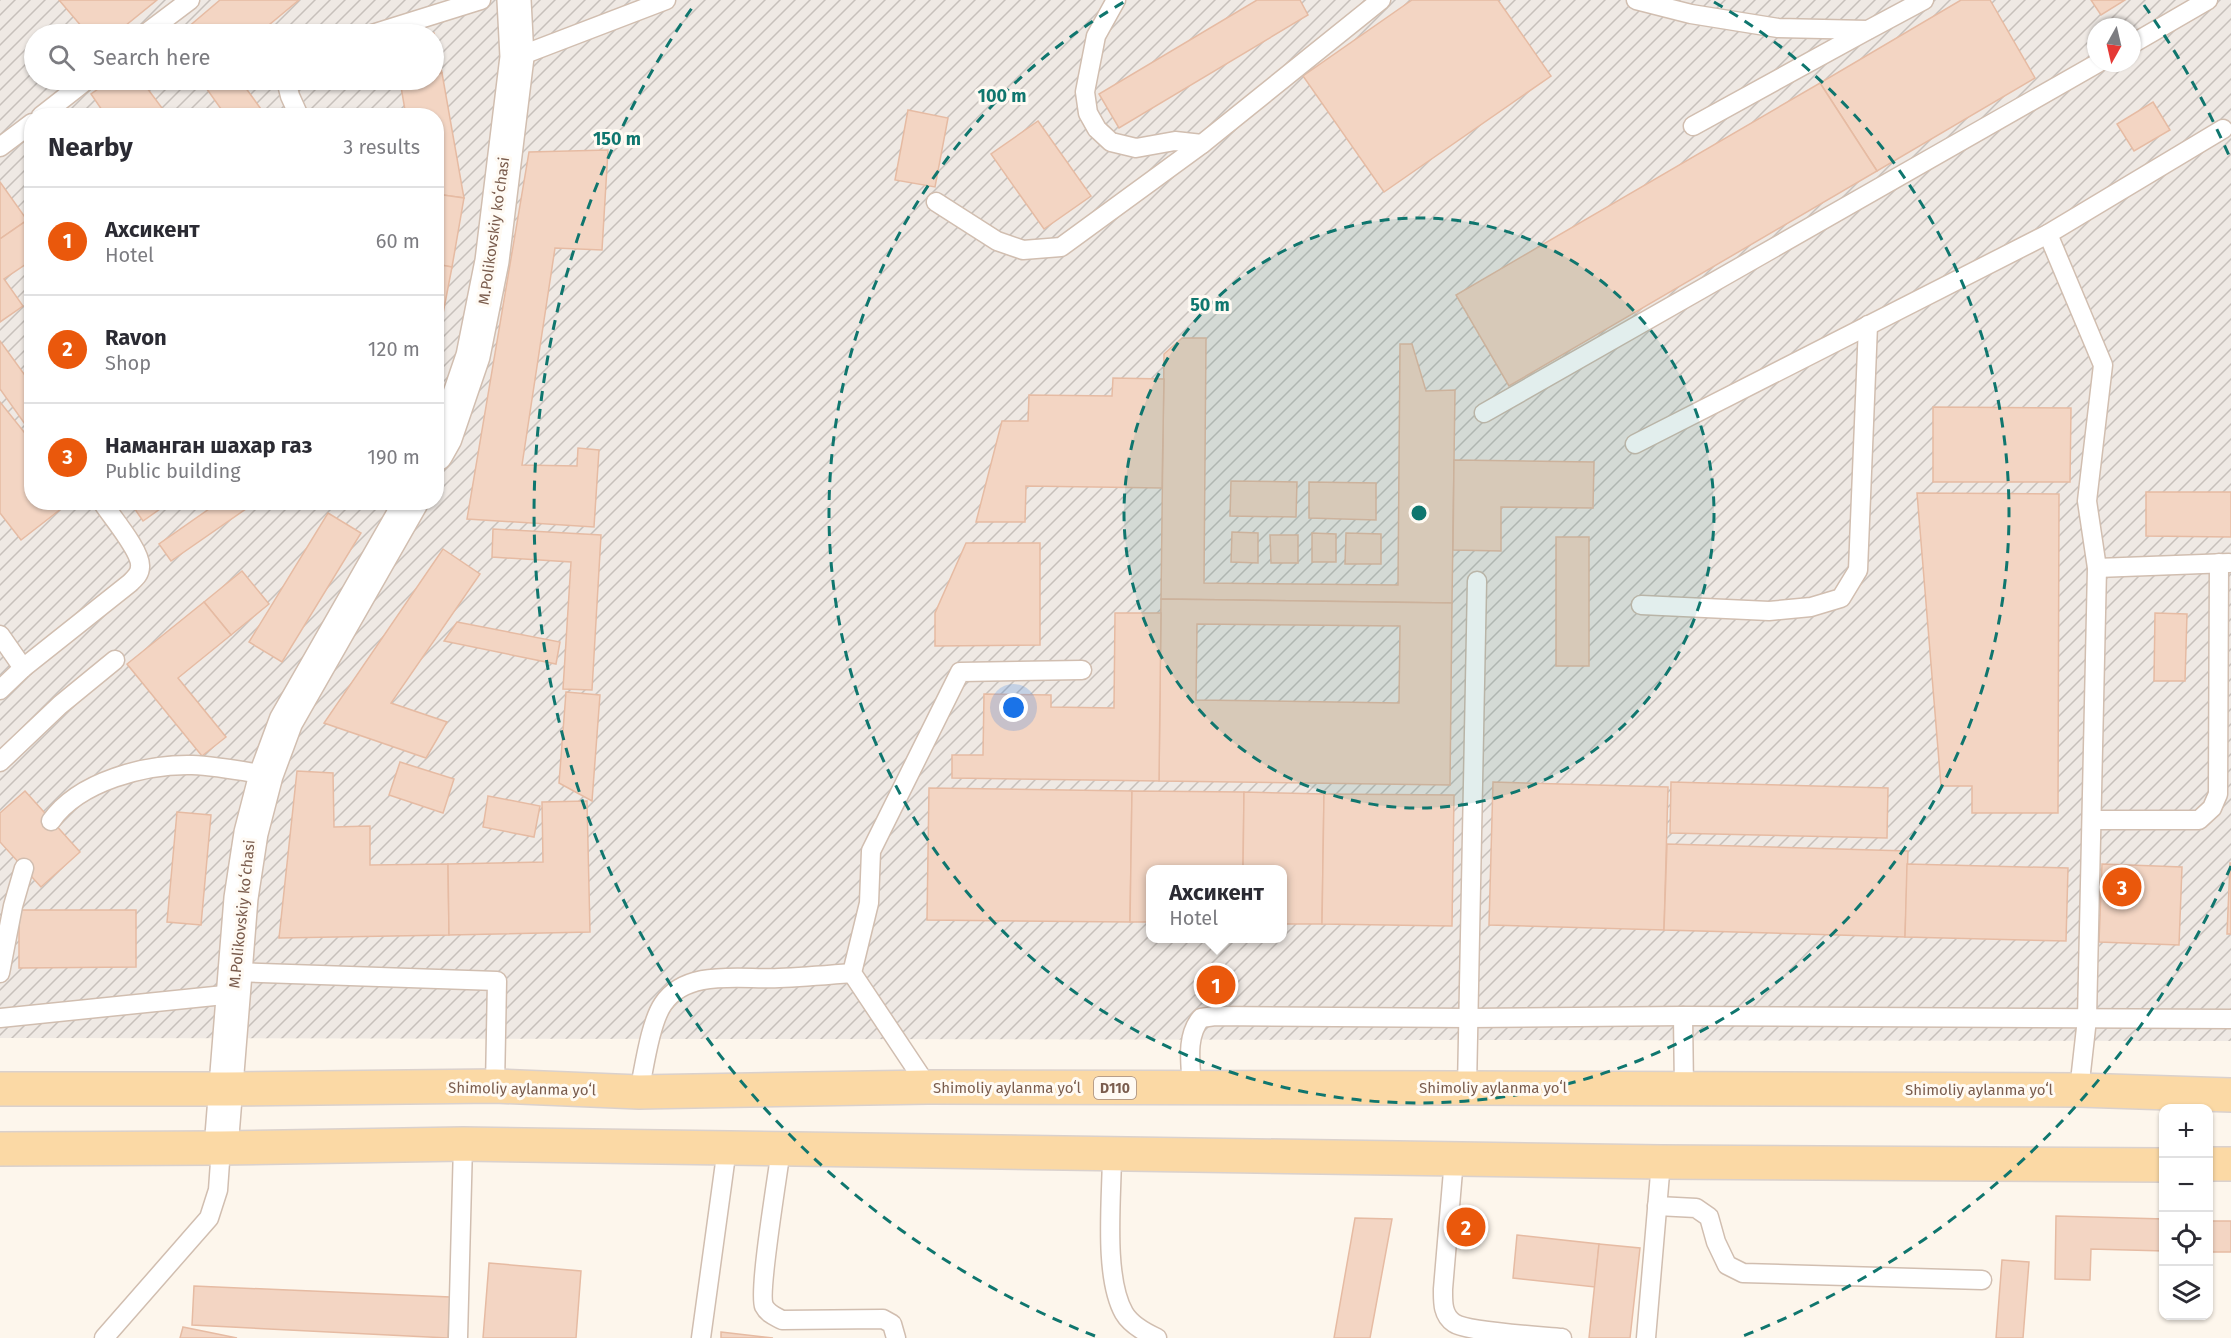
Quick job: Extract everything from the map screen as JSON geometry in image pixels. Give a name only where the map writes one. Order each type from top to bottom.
[{"type":"main road","name":"Shimoliy aylanma yoʻl","points":[[0,1089],[495,1086],[639,1092],[928,1087],[1467,1088],[2079,1090],[2231,1095]]},
{"type":"main road","points":[[0,1149],[463,1144],[1661,1162],[2159,1165]]},
{"type":"main road","points":[[2213,1164],[2231,1164]]},
{"type":"street","name":"M.Polikovskiy koʻchasi","points":[[444,440],[473,356],[492,261],[517,57],[514,0]]},
{"type":"street","name":"M.Polikovskiy koʻchasi","points":[[221,1148],[241,898],[251,833],[266,775],[286,721],[406,510]]},
{"type":"lane","points":[[158,24],[190,0]]},
{"type":"lane","points":[[404,24],[481,0]]},
{"type":"lane","points":[[517,57],[666,0]]},
{"type":"lane","points":[[1116,0],[1096,36],[1086,92],[1088,112],[1092,121],[1111,142],[1136,148],[1175,141],[1202,144]]},
{"type":"lane","points":[[936,202],[997,242],[1023,250],[1061,247],[1202,144],[1381,0]]},
{"type":"lane","points":[[1636,0],[1691,14],[1778,28],[1868,30]]},
{"type":"lane","points":[[1693,126],[1924,0]]},
{"type":"lane","points":[[2141,39],[2208,0]]},
{"type":"lane","points":[[1484,413],[2087,69]]},
{"type":"lane","points":[[51,108],[74,90]]},
{"type":"lane","points":[[288,90],[295,108]]},
{"type":"lane","points":[[0,147],[24,129]]},
{"type":"lane","points":[[1635,444],[2048,234],[2223,129]]},
{"type":"lane","points":[[2048,234],[2103,365],[2087,501],[2097,568],[2087,1019],[2079,1090]]},
{"type":"lane","points":[[1641,605],[1769,611],[1811,607],[1841,598],[1858,570],[1868,326]]},
{"type":"lane","points":[[0,690],[23,668],[130,583],[139,573],[141,565],[138,554],[108,510]]},
{"type":"lane","points":[[2093,820],[2199,820],[2212,808],[2218,794],[2225,563],[2097,568]]},
{"type":"lane","points":[[1467,1088],[1477,581]]},
{"type":"lane","points":[[0,635],[23,668]]},
{"type":"lane","points":[[0,762],[60,705],[115,660]]},
{"type":"lane","points":[[928,1087],[852,973],[869,903],[871,851],[960,672],[1082,670]]},
{"type":"lane","points":[[51,820],[58,811],[81,792],[112,779],[146,769],[192,765],[266,775]]},
{"type":"lane","points":[[0,973],[13,906],[24,868]]},
{"type":"lane","points":[[639,1092],[656,1022],[663,1004],[677,991],[695,982],[730,978],[778,978],[852,973]]},
{"type":"lane","points":[[0,1018],[234,983],[498,981],[495,1086]]},
{"type":"lane","points":[[1683,1016],[1684,1089]]},
{"type":"lane","points":[[1192,1088],[1191,1036],[1200,1018],[1683,1016],[2231,1020]]},
{"type":"lane","points":[[458,1338],[463,1144]]},
{"type":"lane","points":[[104,1338],[209,1218],[218,1190],[221,1148]]},
{"type":"lane","points":[[701,1338],[727,1148]]},
{"type":"lane","points":[[781,1149],[763,1304],[770,1313],[782,1320],[882,1319],[892,1324],[896,1338]]},
{"type":"lane","points":[[1112,1153],[1110,1252],[1115,1288],[1124,1314],[1143,1331],[1157,1338]]},
{"type":"lane","points":[[1454,1159],[1443,1310],[1454,1323],[1474,1329],[1562,1338]]},
{"type":"lane","points":[[1646,1338],[1661,1162]]},
{"type":"lane","points":[[1657,1206],[1696,1208],[1709,1217],[1716,1242],[1727,1264],[1743,1273],[1982,1280]]},
{"type":"shaded area","points":[[0,0],[2231,0],[2231,1041],[0,1038]]},
{"type":"building","points":[[59,0],[157,0],[127,24],[79,24]]},
{"type":"building","points":[[220,0],[299,0],[270,24],[192,24]]},
{"type":"building","points":[[1257,0],[1300,0],[1308,15],[1119,128],[1099,94]]},
{"type":"building","points":[[1412,0],[1498,0],[1551,76],[1384,192],[1303,76]]},
{"type":"building","points":[[1961,0],[1990,0],[2035,78],[1877,171],[1820,83]]},
{"type":"building","points":[[2091,0],[2125,0],[2101,15]]},
{"type":"building","points":[[1820,83],[1877,171],[1509,386],[1456,295]]},
{"type":"building","points":[[444,84],[464,198],[444,195],[444,108],[405,108],[402,90],[444,90]]},
{"type":"building","points":[[97,90],[148,90],[162,108],[101,108],[91,94]]},
{"type":"building","points":[[208,90],[247,90],[260,108],[220,108]]},
{"type":"building","points":[[2153,102],[2170,130],[2134,151],[2117,124]]},
{"type":"building","points":[[908,110],[948,118],[935,187],[895,180]]},
{"type":"building","points":[[1038,121],[1091,196],[1044,229],[991,154]]},
{"type":"building","points":[[608,150],[602,250],[555,248],[522,465],[577,466],[578,448],[599,450],[594,527],[467,519],[529,152]]},
{"type":"building","points":[[0,182],[24,216],[24,222],[0,239]]},
{"type":"building","points":[[444,195],[464,198],[452,267],[444,266]]},
{"type":"building","points":[[24,222],[24,265],[4,279],[23,306],[0,322],[0,239]]},
{"type":"building","points":[[444,266],[452,267],[444,308]]},
{"type":"building","points":[[1182,338],[1206,338],[1204,583],[1398,585],[1400,344],[1412,344],[1426,391],[1455,390],[1452,603],[1161,599],[1164,354]]},
{"type":"building","points":[[0,341],[24,374],[24,423],[0,389]]},
{"type":"building","points":[[1113,378],[1164,379],[1162,488],[1026,486],[1025,522],[976,522],[1002,421],[1028,421],[1029,395],[1112,396]]},
{"type":"building","points":[[0,402],[24,432],[24,510],[60,510],[21,540],[0,513]]},
{"type":"building","points":[[1933,407],[2071,408],[2070,482],[1933,482]]},
{"type":"building","points":[[1454,460],[1594,462],[1593,508],[1501,507],[1501,551],[1453,550]]},
{"type":"building","points":[[1231,481],[1297,482],[1296,517],[1230,516]]},
{"type":"building","points":[[1309,482],[1376,483],[1376,520],[1309,518]]},
{"type":"building","points":[[2146,492],[2231,492],[2231,537],[2146,536]]},
{"type":"building","points":[[1917,493],[2059,494],[2058,813],[1972,813],[1972,786],[1941,786]]},
{"type":"building","points":[[135,510],[159,510],[143,521]]},
{"type":"building","points":[[208,510],[244,510],[171,561],[159,544]]},
{"type":"building","points":[[328,513],[361,533],[282,662],[249,642]]},
{"type":"building","points":[[493,529],[601,535],[592,690],[563,689],[571,562],[492,557]]},
{"type":"building","points":[[1232,532],[1258,533],[1258,563],[1231,562]]},
{"type":"building","points":[[1312,533],[1336,534],[1336,562],[1312,562]]},
{"type":"building","points":[[1346,533],[1381,534],[1381,564],[1345,564]]},
{"type":"building","points":[[1270,535],[1298,535],[1298,563],[1271,563]]},
{"type":"building","points":[[1556,537],[1589,537],[1589,666],[1556,666]]},
{"type":"building","points":[[966,543],[1040,543],[1040,645],[935,646],[935,613]]},
{"type":"building","points":[[443,549],[480,574],[391,703],[447,722],[426,758],[324,723]]},
{"type":"building","points":[[242,571],[269,604],[231,635],[204,602]]},
{"type":"building","points":[[1161,599],[1452,603],[1450,785],[1159,781]],"holes":[[[1197,624],[1400,626],[1399,703],[1196,700]]]},
{"type":"building","points":[[204,602],[231,635],[178,678],[226,737],[202,756],[127,664]]},
{"type":"building","points":[[1115,613],[1161,613],[1159,781],[952,778],[952,755],[983,755],[984,694],[1051,695],[1051,707],[1114,708]]},
{"type":"building","points":[[2155,613],[2187,614],[2185,681],[2154,681]]},
{"type":"building","points":[[457,622],[560,642],[556,664],[444,641]]},
{"type":"building","points":[[566,692],[600,695],[592,801],[559,783]]},
{"type":"building","points":[[400,762],[454,779],[443,813],[389,795]]},
{"type":"building","points":[[297,771],[333,773],[334,827],[370,826],[370,865],[448,864],[449,935],[279,938]]},
{"type":"building","points":[[1493,782],[1668,787],[1664,930],[1489,925]]},
{"type":"building","points":[[1671,782],[1888,788],[1887,838],[1670,833]]},
{"type":"building","points":[[929,788],[1132,791],[1130,922],[927,920]]},
{"type":"building","points":[[25,791],[80,852],[41,887],[0,842],[0,813]]},
{"type":"building","points":[[1132,791],[1244,792],[1243,865],[1146,865],[1146,922],[1130,922]]},
{"type":"building","points":[[1244,792],[1324,794],[1322,924],[1287,924],[1287,865],[1243,865]]},
{"type":"building","points":[[1324,794],[1454,795],[1452,926],[1322,924]]},
{"type":"building","points":[[488,796],[540,806],[534,837],[483,827]]},
{"type":"building","points":[[587,801],[590,932],[449,935],[448,864],[543,862],[542,802]]},
{"type":"building","points":[[177,812],[211,815],[201,925],[167,922]]},
{"type":"building","points":[[1667,844],[1908,851],[1905,937],[1664,930]]},
{"type":"building","points":[[2230,863],[2231,934],[2227,934]]},
{"type":"building","points":[[1907,864],[2068,868],[2066,941],[1905,937]]},
{"type":"building","points":[[2102,864],[2182,867],[2179,945],[2099,942]]},
{"type":"building","points":[[19,910],[136,910],[136,967],[19,968]]},
{"type":"building","points":[[2056,1216],[2159,1219],[2159,1251],[2091,1249],[2090,1280],[2055,1279]]},
{"type":"building","points":[[1355,1218],[1392,1219],[1370,1338],[1334,1338]]},
{"type":"building","points":[[2213,1221],[2231,1221],[2231,1252],[2213,1252]]},
{"type":"building","points":[[1517,1235],[1599,1244],[1595,1287],[1513,1278]]},
{"type":"building","points":[[1599,1244],[1640,1248],[1630,1338],[1589,1338]]},
{"type":"building","points":[[2002,1260],[2029,1262],[2023,1338],[1996,1338]]},
{"type":"building","points":[[489,1263],[581,1271],[576,1338],[483,1338]]},
{"type":"building","points":[[194,1286],[450,1297],[448,1338],[192,1325]]},
{"type":"building","points":[[183,1327],[237,1338],[180,1338]]},
{"type":"building","points":[[721,1332],[773,1338],[721,1338]]},
{"type":"place","name":"Наманган шахар газ","points":[[2122,887]]},
{"type":"place","name":"Ахсикент","points":[[1216,985]]},
{"type":"place","name":"Ravon","points":[[1466,1227]]}]
